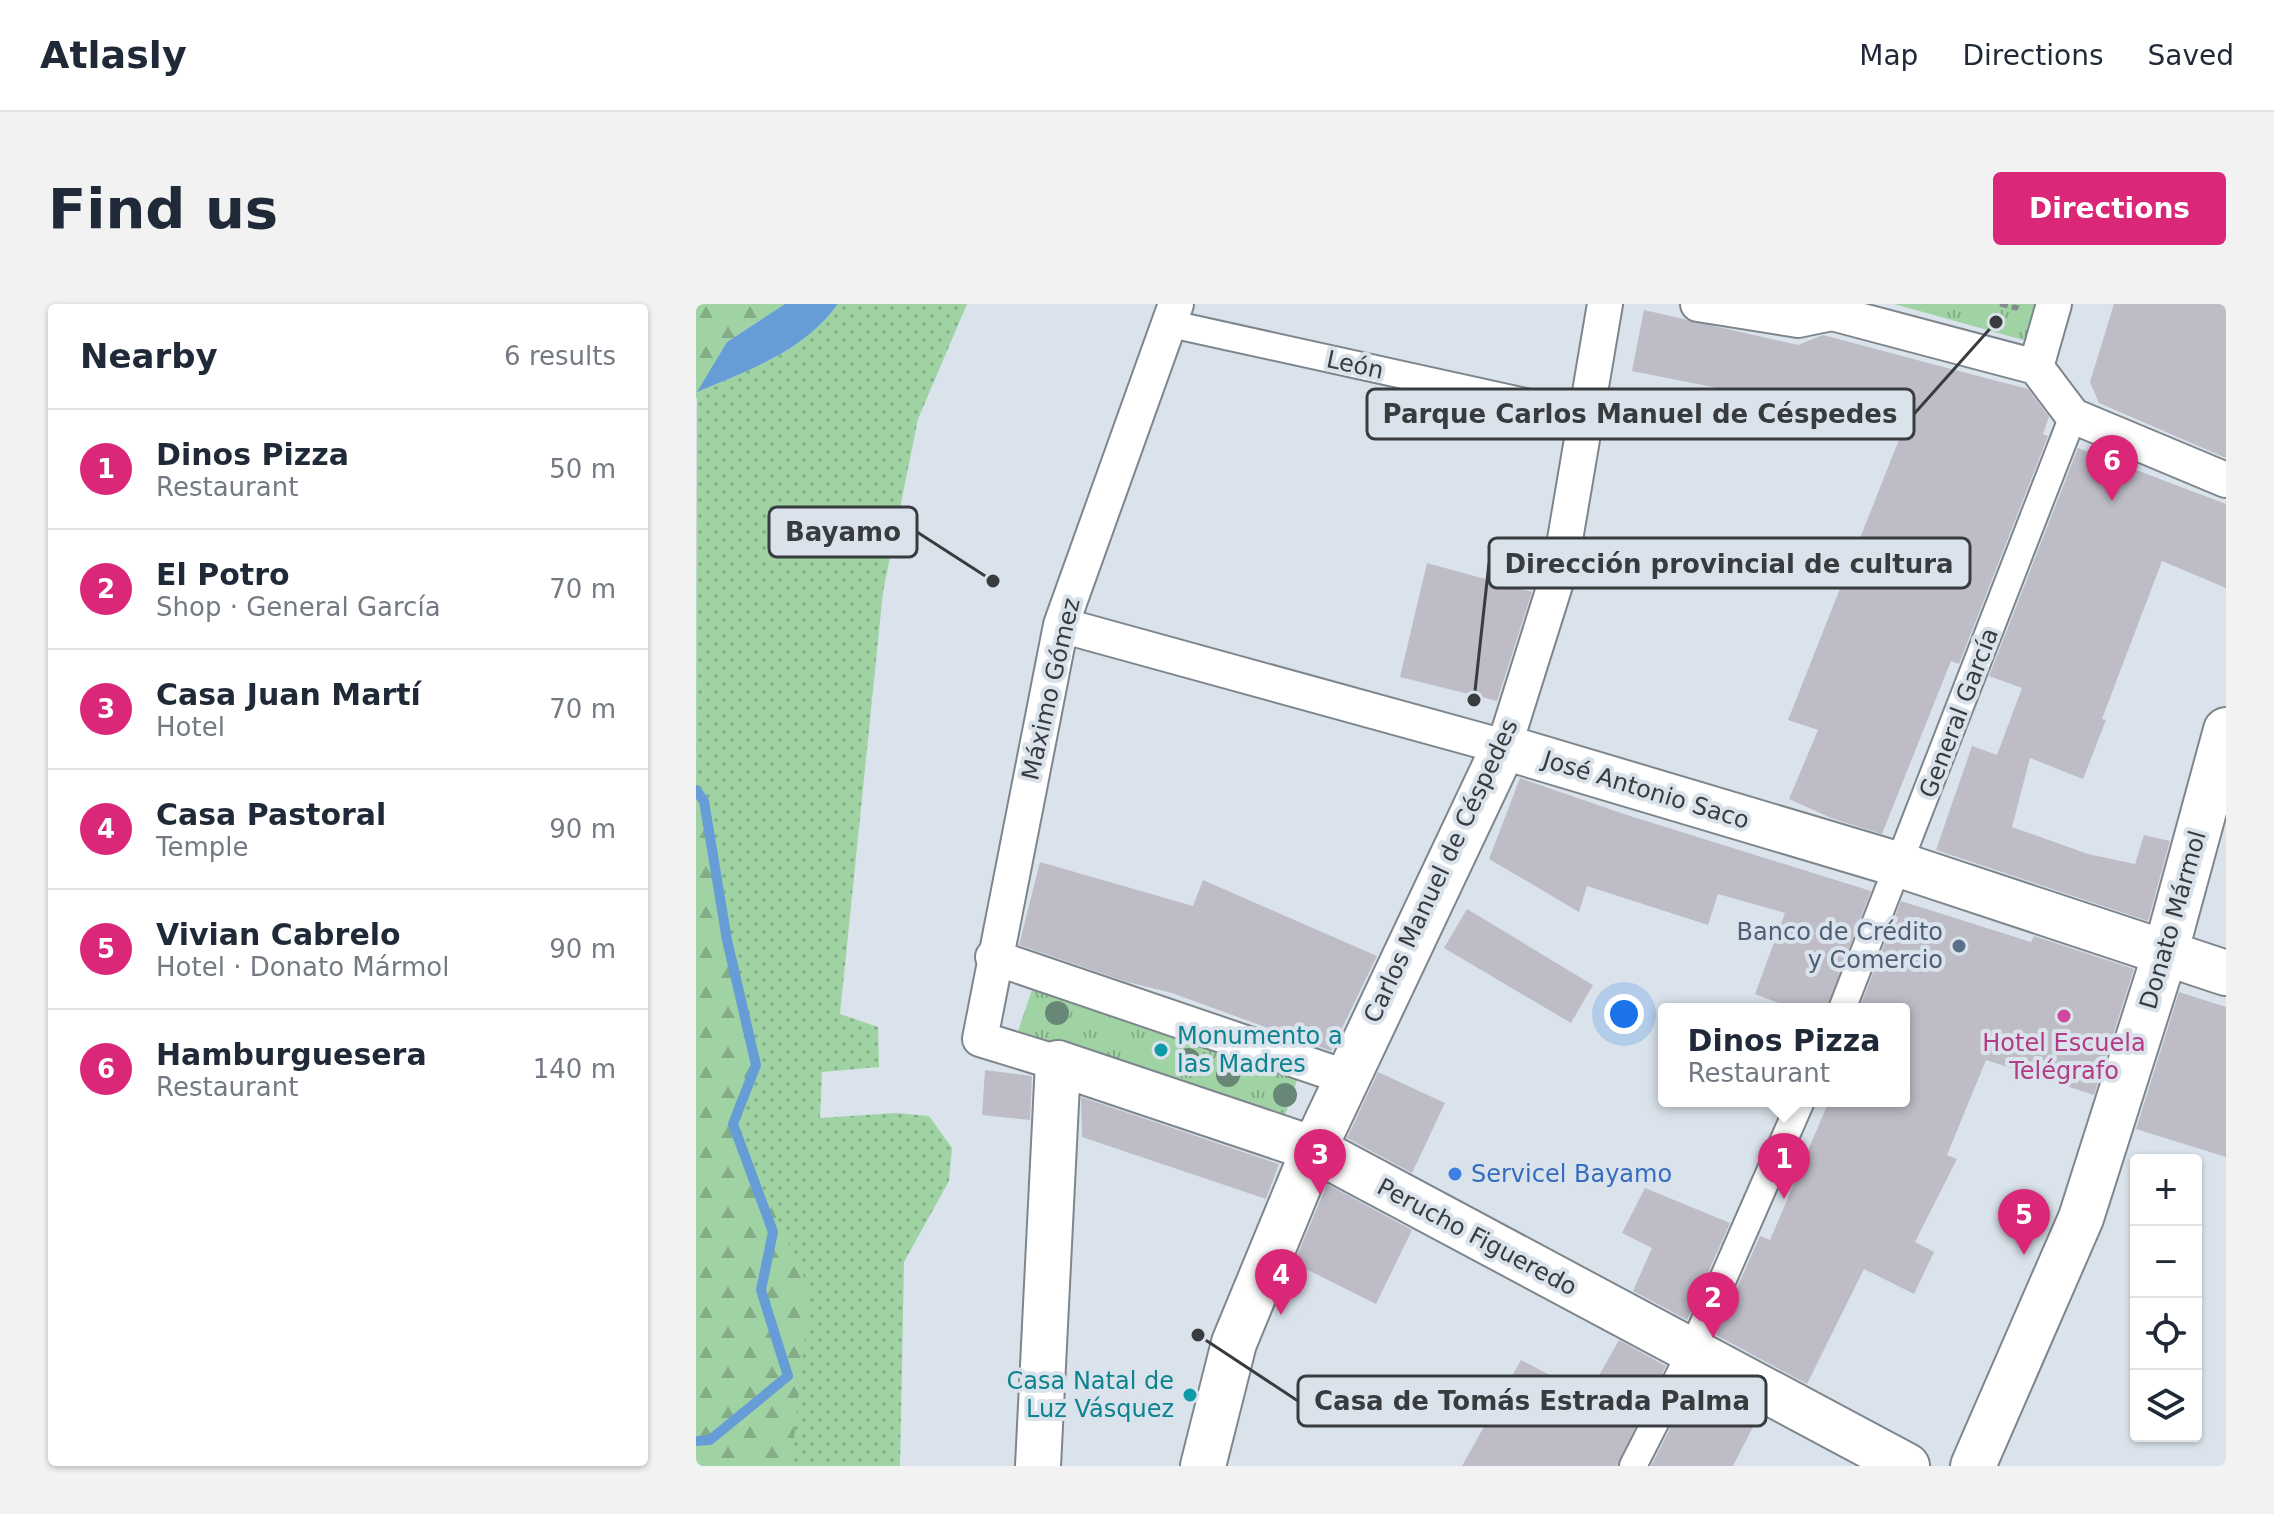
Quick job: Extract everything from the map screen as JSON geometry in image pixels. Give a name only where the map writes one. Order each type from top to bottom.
[{"type":"main road","name":"Donato Mármol","points":[[1973,1466],[2081,1218],[2165,954],[2226,730]]},
{"type":"main road","name":"José Antonio Saco","points":[[1504,747],[1900,865],[2226,973]]},
{"type":"main road","name":"Carlos Manuel de Céspedes","points":[[1203,1466],[1234,1343],[1314,1149],[1345,1077],[1504,747]]},
{"type":"main road","name":"Perucho Figueredo","points":[[1058,1063],[1314,1149],[1907,1466]]},
{"type":"main road","points":[[1038,1466],[1058,1063]]},
{"type":"street","name":"Carlos Manuel de Céspedes","points":[[1504,747],[1560,569],[1605,304]]},
{"type":"street","points":[[1698,304],[1798,320],[1833,309],[2036,367],[2073,416],[2226,480]]},
{"type":"street","points":[[2036,367],[2054,304]]},
{"type":"street","name":"León","points":[[1174,314],[1585,415]]},
{"type":"street","name":"Máximo Gómez","points":[[980,1039],[993,957],[1061,625],[1174,314]]},
{"type":"street","name":"General García","points":[[1844,1003],[2073,416]]},
{"type":"street","name":"José Antonio Saco","points":[[1061,625],[1504,747]]},
{"type":"street","points":[[993,957],[1345,1077]]},
{"type":"street","name":"Perucho Figueredo","points":[[980,1039],[1058,1063]]},
{"type":"street","points":[[1633,1466],[1691,1352],[1798,1107]]},
{"type":"path","points":[[2000,304],[2016,308]]},
{"type":"green space","points":[[696,304],[785,304],[727,342],[696,399]]},
{"type":"green space","points":[[838,304],[967,304],[918,419],[883,592],[840,1014],[878,1027],[879,1067],[822,1072],[820,1118],[896,1113],[929,1116],[952,1148],[949,1181],[904,1262],[900,1466],[696,1466],[733,1124],[756,1065],[727,940],[704,801],[696,790],[697,392],[792,347],[824,321]]},
{"type":"green space","points":[[1894,304],[2037,304],[2027,341]]},
{"type":"green space","points":[[696,790],[704,801],[727,940],[756,1065],[733,1124],[810,1290],[791,1466],[696,1466]]},
{"type":"green space","points":[[1032,990],[1297,1080],[1282,1124],[1017,1034]]},
{"type":"water","points":[[785,304],[838,304],[824,321],[792,347],[697,392],[727,342]]},
{"type":"building","points":[[2114,304],[2226,304],[2226,458],[2099,403],[2090,382]]},
{"type":"building","points":[[1644,310],[1798,345],[1823,335],[2028,389],[2049,417],[2043,434],[2048,436],[1959,664],[1951,661],[1882,834],[1831,818],[1789,799],[1818,730],[1788,720],[1900,437],[1787,402],[1632,371]]},
{"type":"building","points":[[2078,448],[2226,504],[2226,588],[2162,561],[2102,719],[2106,720],[2083,779],[2030,758],[2012,827],[2088,854],[2135,864],[2144,835],[2170,841],[2148,921],[1936,850],[1972,746],[1997,755],[2022,688],[1989,676]]},
{"type":"building","points":[[1427,563],[1532,592],[1497,701],[1400,677]]},
{"type":"building","points":[[1520,778],[1627,815],[1871,891],[1828,1003],[1778,1003],[1755,994],[1785,913],[1718,894],[1708,925],[1587,886],[1579,912],[1489,859]]},
{"type":"building","points":[[1040,862],[1193,906],[1203,880],[1377,956],[1331,1051],[1172,993],[1127,982],[1019,945]]},
{"type":"building","points":[[1901,901],[2031,942],[2034,936],[2134,969],[2094,1095],[1986,1060],[1947,1155],[1957,1159],[1915,1242],[1934,1252],[1914,1294],[1864,1269],[1807,1384],[1716,1335],[1760,1236],[1770,1240],[1826,1107],[1910,1107],[1910,1003],[1861,1003]]},
{"type":"building","points":[[1467,909],[1593,985],[1571,1023],[1444,948]]},
{"type":"building","points":[[2179,992],[2226,1007],[2226,1157],[2136,1129]]},
{"type":"building","points":[[985,1070],[1032,1076],[1030,1120],[982,1115]]},
{"type":"building","points":[[1378,1072],[1445,1103],[1412,1173],[1347,1138]]},
{"type":"building","points":[[1081,1097],[1279,1164],[1266,1199],[1082,1137]]},
{"type":"building","points":[[1327,1184],[1412,1230],[1376,1304],[1294,1263]]},
{"type":"building","points":[[1645,1188],[1730,1223],[1687,1320],[1633,1291],[1652,1248],[1622,1233]]},
{"type":"building","points":[[1619,1340],[1666,1366],[1617,1466],[1462,1466],[1521,1360],[1588,1395]]},
{"type":"building","points":[[1694,1381],[1759,1415],[1733,1466],[1651,1466]]},
{"type":"waterway","points":[[696,790],[704,801],[727,940],[756,1065],[733,1124],[773,1232],[761,1290],[788,1376],[710,1440],[696,1441]]},
{"type":"place","name":"Parque Carlos Manuel de Céspedes","points":[[1996,322]]},
{"type":"place","name":"Hamburguesera","points":[[2112,501]]},
{"type":"place","name":"Bayamo","points":[[993,581]]},
{"type":"place","name":"Dirección provincial de cultura","points":[[1474,700]]},
{"type":"place","name":"Banco de Crédito y Comercio","points":[[1959,946]]},
{"type":"place","name":"Hotel Escuela Telégrafo","points":[[2064,1016]]},
{"type":"place","name":"Monumento a las Madres","points":[[1161,1050]]},
{"type":"place","name":"Servicel Bayamo","points":[[1455,1174]]},
{"type":"place","name":"Casa Juan Martí","points":[[1320,1195]]},
{"type":"place","name":"Dinos Pizza","points":[[1784,1199]]},
{"type":"place","name":"Vivian Cabrelo","points":[[2024,1255]]},
{"type":"place","name":"Casa Pastoral","points":[[1281,1315]]},
{"type":"place","name":"Casa de Tomás Estrada Palma","points":[[1198,1335]]},
{"type":"place","name":"El Potro","points":[[1713,1338]]},
{"type":"place","name":"Casa Natal de Luz Vásquez","points":[[1190,1395]]}]
